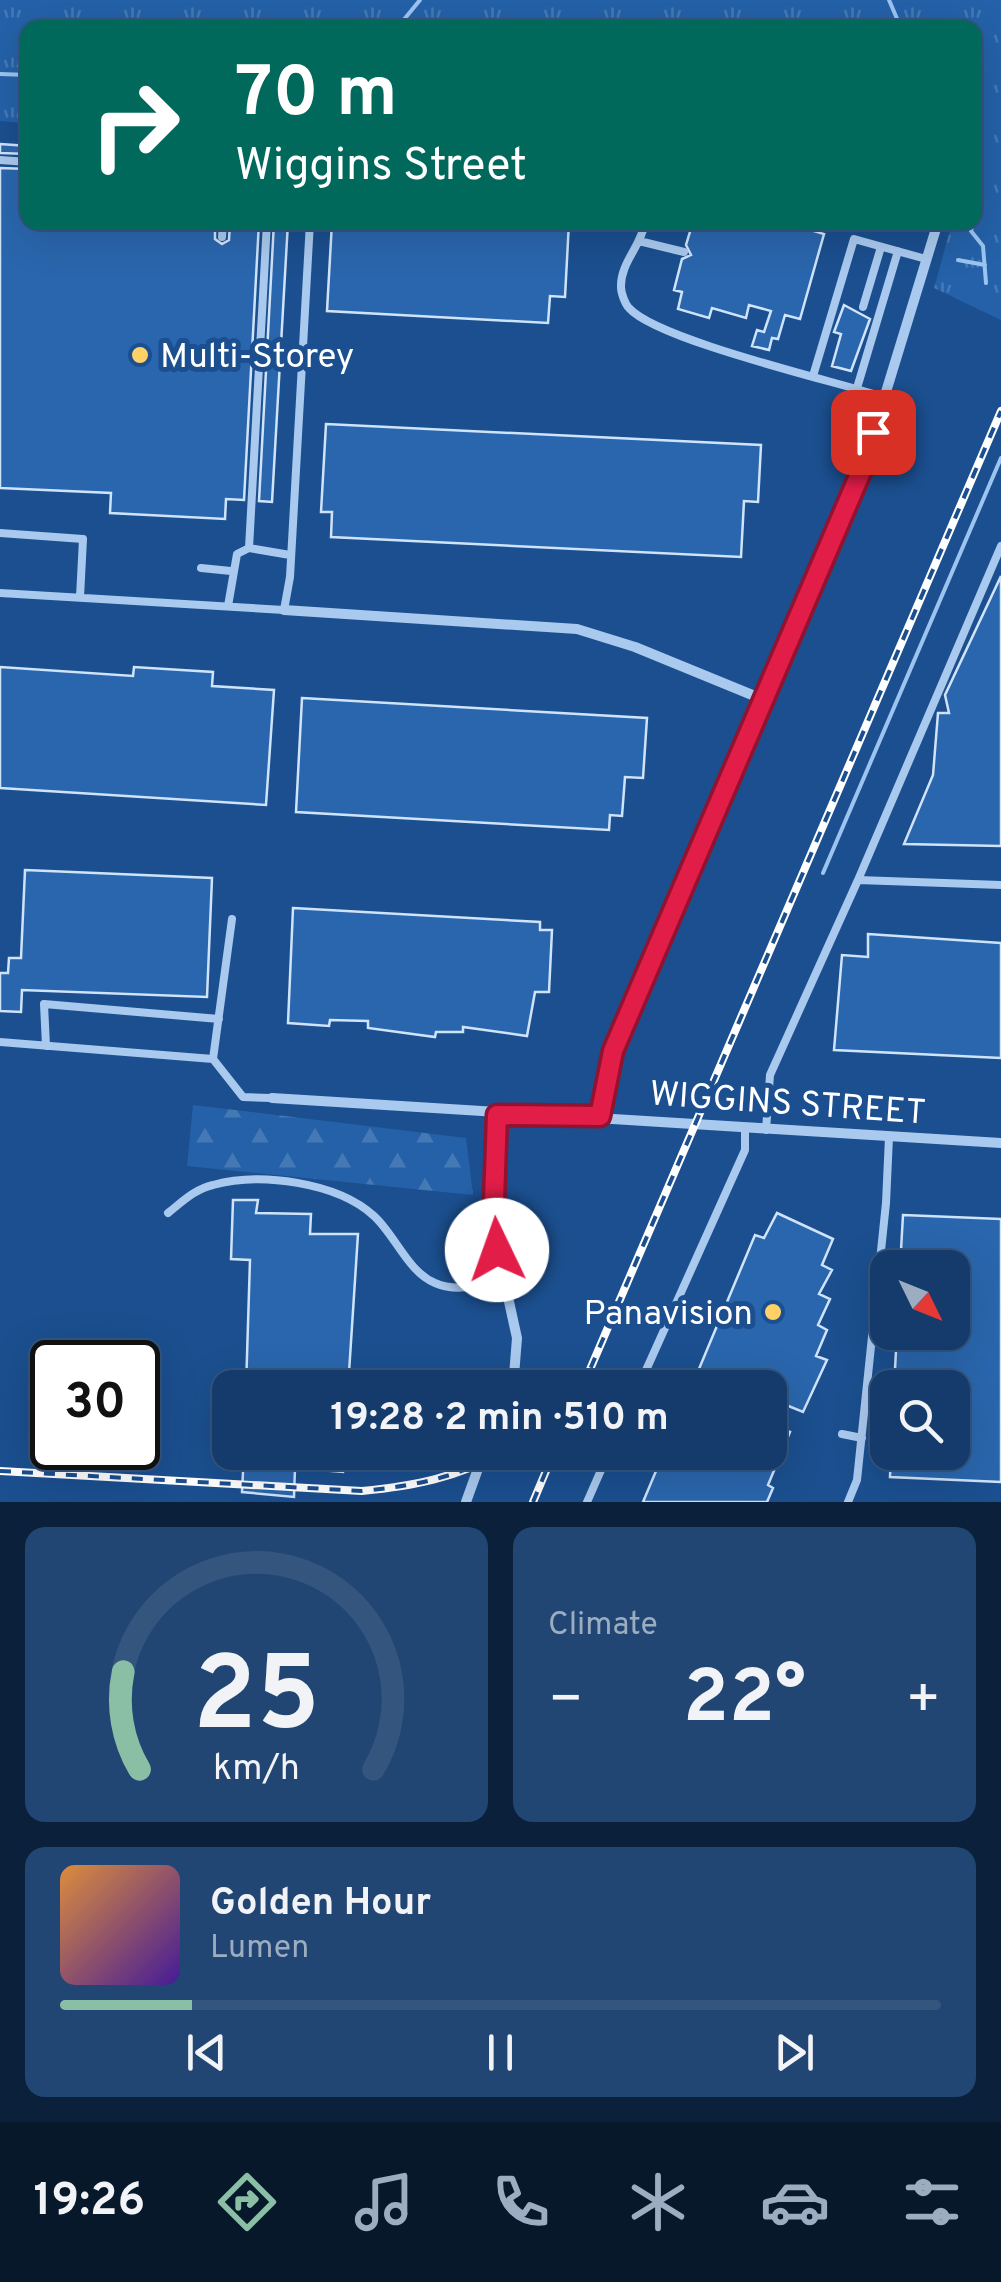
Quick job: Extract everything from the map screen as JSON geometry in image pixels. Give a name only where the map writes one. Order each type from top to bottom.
[{"type":"street","points":[[600,1116],[613,1051],[863,467],[935,230]]},
{"type":"street","points":[[284,610],[471,619],[577,629],[634,646],[762,699]]},
{"type":"street","name":"WIGGINS STREET","points":[[272,1098],[497,1115],[600,1116],[1001,1143]]},
{"type":"street","points":[[497,1115],[493,1229],[517,1338],[514,1370]]},
{"type":"street","points":[[466,1502],[478,1470]]},
{"type":"lane","points":[[222,230],[222,236]]},
{"type":"lane","points":[[249,548],[267,230]]},
{"type":"lane","points":[[0,592],[284,610],[310,230]]},
{"type":"lane","points":[[643,230],[623,270],[621,287],[626,306],[644,320],[884,396]]},
{"type":"lane","points":[[813,376],[854,239],[926,260]]},
{"type":"lane","points":[[639,241],[684,252]]},
{"type":"lane","points":[[863,307],[881,246]]},
{"type":"lane","points":[[857,388],[898,251]]},
{"type":"lane","points":[[0,533],[82,539],[80,597]]},
{"type":"lane","points":[[766,1130],[770,1075],[1001,546]]},
{"type":"lane","points":[[228,606],[236,554],[249,548],[290,556]]},
{"type":"lane","points":[[201,568],[231,571]]},
{"type":"lane","points":[[858,880],[1001,886]]},
{"type":"lane","points":[[232,919],[214,1059],[242,1097],[272,1098]]},
{"type":"lane","points":[[46,1046],[44,1004],[219,1019]]},
{"type":"lane","points":[[0,1042],[214,1059]]},
{"type":"lane","points":[[646,1370],[744,1150],[745,1128]]},
{"type":"lane","points":[[848,1502],[857,1480],[862,1438],[889,1137]]},
{"type":"lane","points":[[168,1213],[210,1185],[231,1181],[302,1184],[348,1199],[372,1214],[428,1280],[466,1288],[502,1279]]},
{"type":"lane","points":[[842,1434],[862,1438]]},
{"type":"lane","points":[[586,1502],[601,1470]]},
{"type":"green space","points":[[0,0],[1001,0],[1001,320],[934,288],[950,230],[982,230],[982,20],[20,20],[20,122],[0,121]]},
{"type":"green space","points":[[193,1105],[466,1138],[473,1195],[187,1166]]},
{"type":"building","points":[[0,144],[20,145],[20,154],[0,153]]},
{"type":"building","name":"Multi-Storey","points":[[0,168],[20,169],[20,230],[215,230],[215,239],[222,244],[229,240],[230,230],[259,230],[244,500],[226,499],[225,519],[110,513],[111,493],[0,488]]},
{"type":"building","points":[[274,230],[288,230],[272,502],[259,501]]},
{"type":"building","points":[[332,230],[569,230],[565,297],[550,296],[548,323],[327,311]]},
{"type":"building","points":[[691,230],[810,230],[824,234],[800,319],[785,315],[778,339],[772,338],[769,350],[752,346],[757,330],[764,332],[771,311],[749,305],[746,318],[712,308],[709,318],[678,309],[682,292],[674,290],[682,259],[691,255],[686,245]]},
{"type":"building","points":[[844,305],[870,319],[851,371],[832,366],[841,334],[834,332]]},
{"type":"building","points":[[326,424],[761,445],[758,502],[744,501],[741,557],[331,537],[332,512],[321,512]]},
{"type":"building","points":[[1001,576],[1001,846],[904,844],[933,775],[938,713],[949,713],[945,695]]},
{"type":"building","points":[[0,667],[133,676],[134,667],[213,672],[212,686],[274,690],[266,805],[0,788]]},
{"type":"building","points":[[302,698],[647,718],[643,778],[625,777],[622,816],[610,815],[609,830],[296,812]]},
{"type":"building","points":[[25,870],[212,878],[207,997],[22,990],[21,1012],[0,1011],[0,973],[8,973],[9,958],[21,958]]},
{"type":"building","points":[[293,908],[540,922],[540,930],[552,930],[549,992],[535,992],[527,1036],[463,1027],[463,1032],[436,1032],[435,1037],[368,1028],[368,1021],[330,1020],[329,1026],[288,1023]]},
{"type":"building","points":[[868,934],[1001,943],[1001,1058],[834,1050],[842,955],[868,957]]},
{"type":"building","points":[[233,1200],[258,1200],[256,1213],[311,1214],[310,1234],[358,1234],[349,1370],[247,1370],[250,1260],[231,1259]]},
{"type":"building","name":"Panavision","points":[[777,1213],[833,1239],[822,1265],[832,1270],[819,1294],[830,1299],[818,1325],[827,1330],[816,1356],[827,1360],[803,1412],[787,1405],[787,1370],[699,1370],[755,1235],[764,1238]]},
{"type":"building","points":[[903,1215],[1001,1219],[1001,1482],[890,1477],[890,1470],[970,1470],[970,1370],[895,1370],[896,1350],[970,1350],[970,1250],[901,1250]]},
{"type":"building","points":[[243,1470],[295,1470],[294,1497],[242,1492]]},
{"type":"building","name":"Panavision","points":[[656,1470],[774,1470],[767,1502],[643,1502]]},
{"type":"waterway","points":[[404,20],[420,0]]},
{"type":"waterway","points":[[889,0],[898,20]]},
{"type":"waterway","points":[[0,74],[20,75]]},
{"type":"waterway","points":[[971,230],[983,246],[986,283]]},
{"type":"waterway","points":[[958,260],[985,265]]},
{"type":"waterway","points":[[823,873],[1001,458]]},
{"type":"railway","points":[[590,1370],[1001,411]]},
{"type":"railway","points":[[0,1471],[362,1491],[434,1479],[462,1470]]},
{"type":"railway","points":[[533,1502],[546,1470]]},
{"type":"place","name":"Multi-Storey","points":[[140,355]]},
{"type":"place","name":"Panavision","points":[[773,1312]]},
{"type":"route","points":[[497,1250],[493,1229],[497,1115],[600,1116],[605,1075],[613,1051],[863,467],[873,432]]}]
